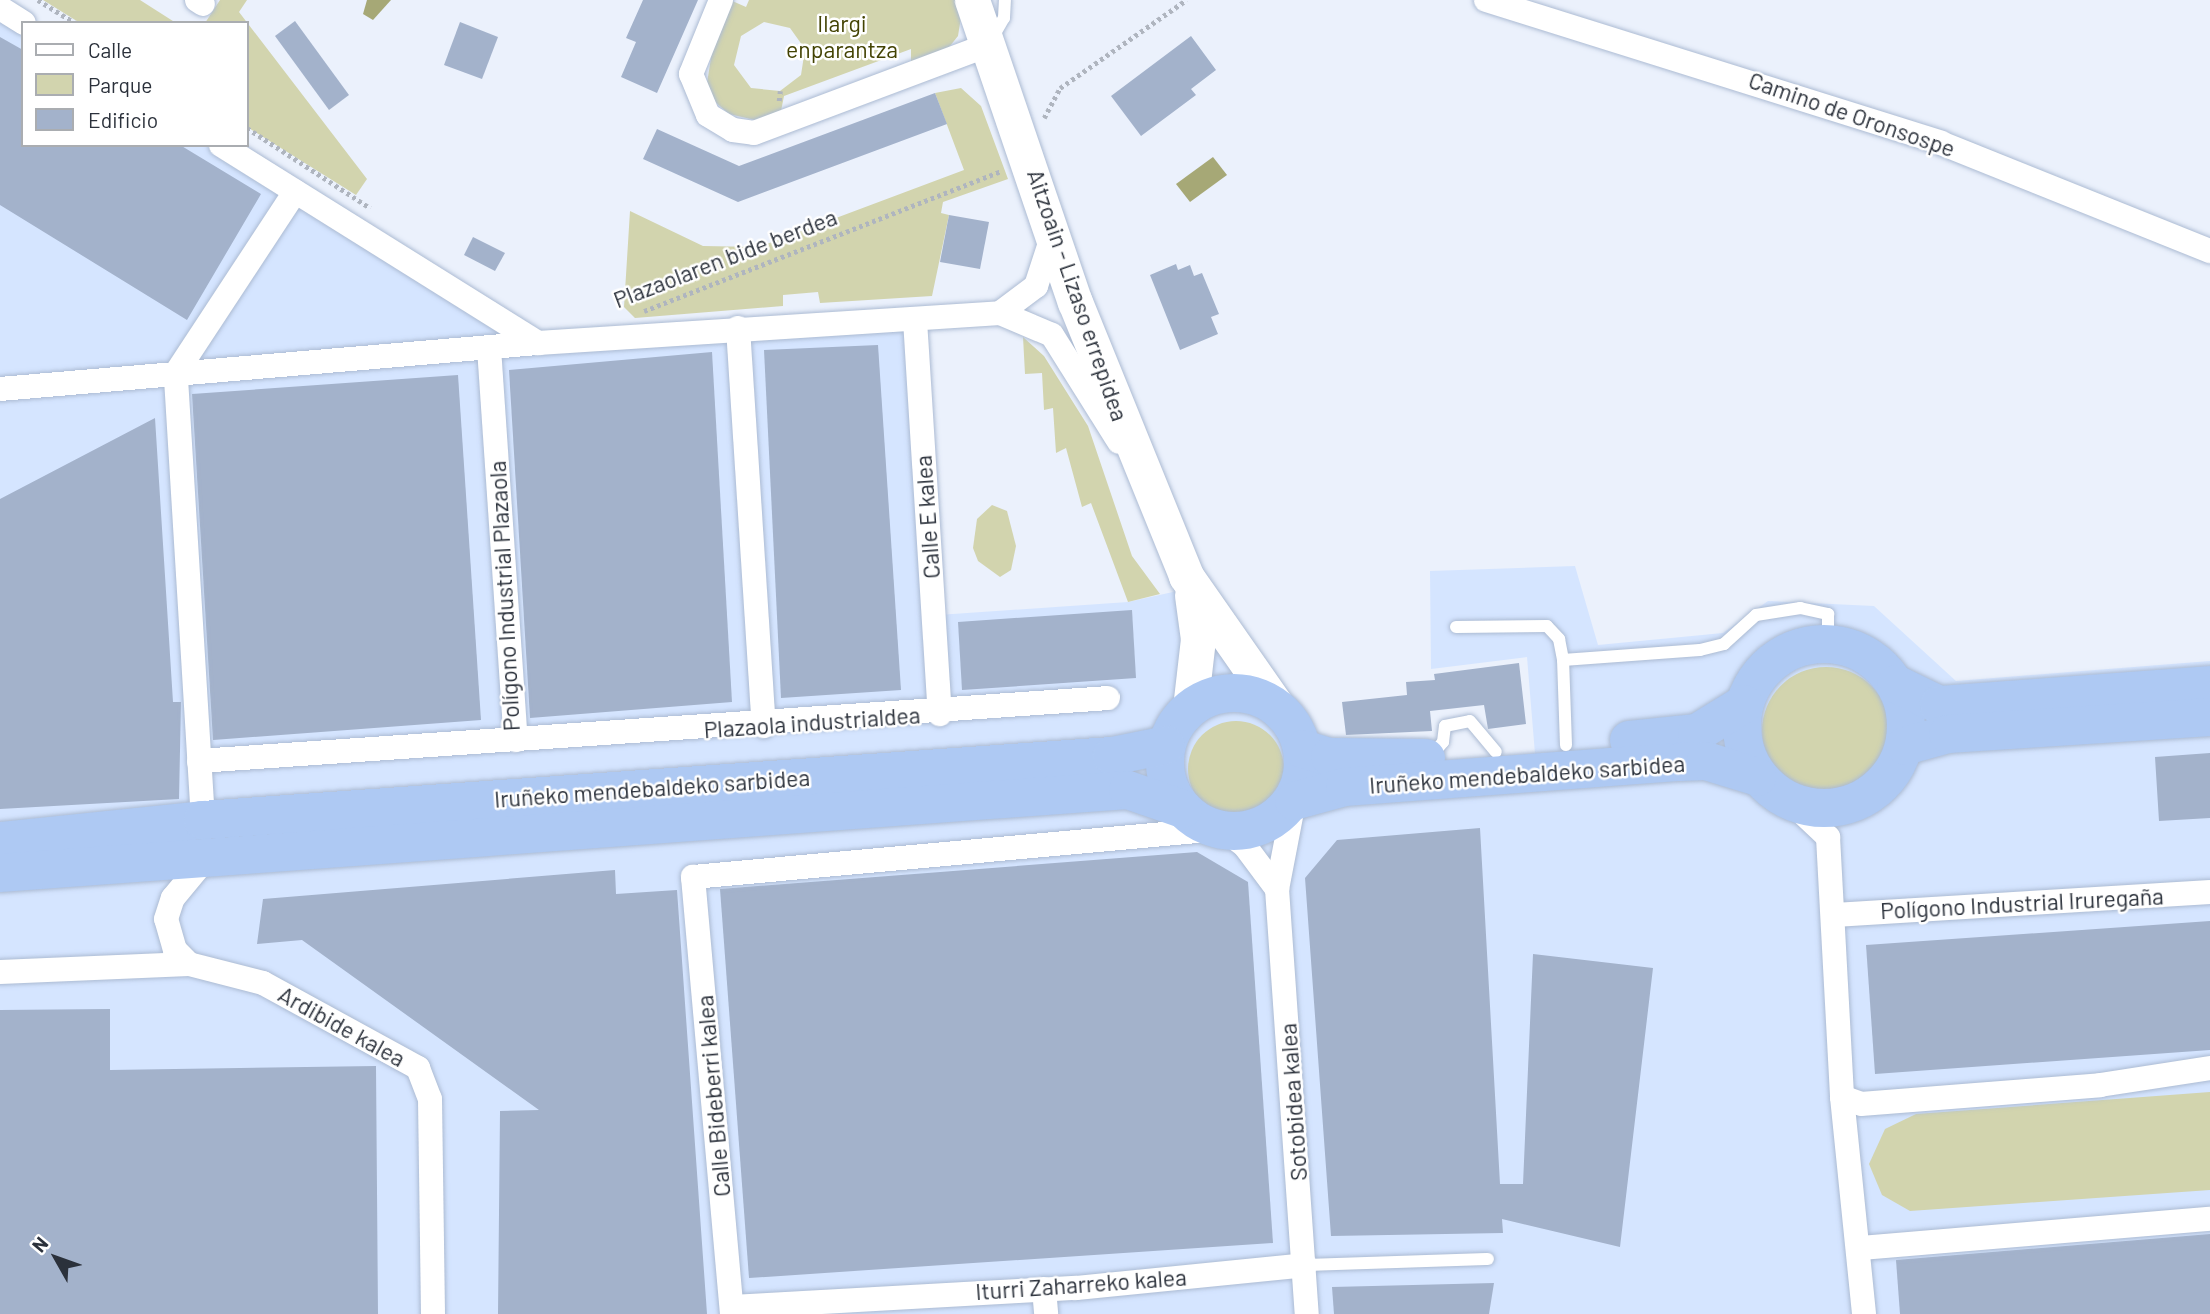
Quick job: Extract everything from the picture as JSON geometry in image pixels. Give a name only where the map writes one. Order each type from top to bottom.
[{"type":"highway","points":[[1896,684],[1907,714],[1905,746],[1889,778],[1862,801],[1827,810],[1792,803],[1758,778],[1742,743],[1744,704],[1776,659],[1828,643],[1875,661],[1896,684],[1940,705],[2210,685]]},
{"type":"highway","points":[[1244,692],[1276,705],[1293,722],[1303,749],[1294,801],[1268,823],[1221,830],[1183,809],[1167,779],[1166,745],[1190,708],[1215,694],[1244,692]]},
{"type":"highway","name":"Iruñeko mendebaldeko sarbidea","points":[[1303,749],[1330,757],[1429,758],[1697,733],[1744,704]]},
{"type":"highway","points":[[1905,746],[1948,734],[2210,717]]},
{"type":"highway","name":"Iruñeko mendebaldeko sarbidea","points":[[0,841],[203,820],[1112,756],[1166,745]]},
{"type":"highway","name":"Iruñeko mendebaldeko sarbidea","points":[[1294,801],[1345,788],[1680,762],[1706,761],[1758,778]]},
{"type":"highway","name":"Iruñeko mendebaldeko sarbidea","points":[[0,873],[1128,790],[1183,809]]},
{"type":"street","points":[[721,0],[691,74],[708,115],[733,130],[754,132],[988,45]]},
{"type":"street","name":"Aitzoain - Lizaso errepidea","points":[[972,0],[1077,306],[1141,470],[1191,588]]},
{"type":"street","name":"Camino de Oronsospe","points":[[1486,0],[1941,143],[2210,251]]},
{"type":"street","points":[[0,8],[21,21]]},
{"type":"street","points":[[224,147],[538,343]]},
{"type":"street","points":[[203,820],[176,373],[295,192]]},
{"type":"street","points":[[1000,313],[1021,300],[1045,270],[1053,232]]},
{"type":"street","points":[[1021,300],[1051,296],[1077,306]]},
{"type":"street","points":[[1031,323],[1077,306]]},
{"type":"street","points":[[0,389],[538,343],[1000,313],[1031,323],[1063,348],[1141,470]]},
{"type":"street","name":"Calle E kalea","points":[[915,320],[940,714]]},
{"type":"street","points":[[738,328],[764,726]]},
{"type":"street","name":"Polígono Industrial Plazaola","points":[[199,761],[516,740],[489,348]]},
{"type":"street","points":[[1191,588],[1276,705]]},
{"type":"street","points":[[1190,708],[1198,639],[1191,588]]},
{"type":"street","name":"Plazaola industrialdea","points":[[516,740],[940,714],[1108,698]]},
{"type":"street","name":"Sotobidea kalea","points":[[1294,801],[1277,889],[1307,1314]]},
{"type":"street","points":[[1792,803],[1828,837],[1842,1097],[1861,1248],[1864,1314]]},
{"type":"street","points":[[1221,830],[1245,846],[1277,889]]},
{"type":"street","name":"Calle Bideberri kalea","points":[[732,1310],[693,877],[1221,830]]},
{"type":"street","points":[[189,964],[175,950],[166,919],[173,898],[207,857]]},
{"type":"street","name":"Polígono Industrial Iruregaña","points":[[1834,915],[2210,892]]},
{"type":"street","name":"Ardibide kalea","points":[[0,972],[189,964],[263,983],[418,1068],[430,1099],[433,1314]]},
{"type":"street","points":[[1842,1097],[1861,1104],[2100,1085],[2210,1068]]},
{"type":"street","points":[[1861,1248],[2210,1219]]},
{"type":"street","name":"Iturri Zaharreko kalea","points":[[732,1310],[1044,1289],[1305,1265]]},
{"type":"street","points":[[1044,1289],[1046,1314]]},
{"type":"lane","points":[[988,45],[1004,18],[1005,0]]},
{"type":"lane","points":[[1563,660],[1700,650],[1724,644],[1756,615],[1800,608],[1828,614],[1828,643]]},
{"type":"lane","points":[[1456,626],[1547,626],[1559,639],[1563,660],[1566,745]]},
{"type":"lane","points":[[1305,1265],[1488,1259]]},
{"type":"path","points":[[38,0],[72,21]]},
{"type":"path","points":[[1044,133],[1047,103],[1060,88],[1186,0]]},
{"type":"path","points":[[248,129],[355,194],[380,218]]},
{"type":"path","name":"Plazaolaren bide berdea","points":[[637,315],[1011,167]]},
{"type":"shaded area","points":[[367,0],[391,0],[373,20],[363,14]]},
{"type":"shaded area","points":[[0,8],[21,22],[21,147],[224,147],[538,343],[915,320],[938,615],[1128,602],[1191,588],[1317,764],[1335,773],[1535,754],[1527,657],[1431,669],[1430,571],[1575,566],[1598,645],[1723,633],[1768,601],[1874,606],[1956,681],[2210,661],[2210,1314],[0,1314]]},
{"type":"shaded area","points":[[1213,157],[1227,175],[1190,202],[1176,184]]},
{"type":"green space","points":[[43,0],[140,0],[173,21],[77,21]]},
{"type":"green space","points":[[220,0],[247,0],[239,12],[246,21],[206,21]]},
{"type":"green space","name":"Ilargi enparantza","points":[[730,0],[746,7],[749,0],[957,0],[961,17],[958,36],[942,56],[911,67],[911,49],[784,96],[781,111],[755,120],[729,114],[713,100],[707,83],[714,39]],"holes":[[[764,22],[790,28],[805,49],[801,75],[780,91],[751,88],[734,65],[741,36]]]},
{"type":"green space","points":[[248,24],[367,179],[356,195],[248,128]]},
{"type":"green space","points":[[961,88],[981,106],[1008,179],[943,202],[941,213],[949,215],[932,296],[820,303],[818,292],[783,295],[783,306],[635,318],[624,307],[630,211],[703,246],[759,247],[964,170],[935,93]]},
{"type":"green space","points":[[1023,337],[1044,356],[1088,426],[1132,556],[1160,594],[1128,602],[1091,503],[1082,507],[1066,448],[1056,453],[1053,408],[1044,410],[1042,373],[1025,374]]},
{"type":"green space","points":[[992,505],[1007,511],[1016,546],[1011,570],[1000,577],[978,561],[973,548],[977,519]]},
{"type":"green space","points":[[1826,667],[1850,672],[1871,686],[1885,707],[1890,731],[1885,755],[1871,776],[1850,790],[1826,795],[1802,790],[1781,776],[1767,755],[1762,731],[1767,707],[1781,686],[1802,672]]},
{"type":"green space","points":[[1227,721],[1245,721],[1263,729],[1276,742],[1284,760],[1281,788],[1263,809],[1245,817],[1227,817],[1209,809],[1196,796],[1188,778],[1188,760],[1196,742],[1209,729]]},
{"type":"green space","points":[[2210,1092],[2210,1190],[1910,1211],[1882,1195],[1869,1164],[1885,1129],[1916,1114]]},
{"type":"building","points":[[643,0],[698,0],[657,93],[621,77],[636,42],[626,38]]},
{"type":"building","points":[[295,21],[349,95],[329,110],[275,36]]},
{"type":"building","points":[[460,22],[498,37],[482,79],[444,65]]},
{"type":"building","points":[[1191,36],[1216,70],[1191,89],[1196,95],[1141,136],[1111,96]]},
{"type":"building","points":[[0,37],[21,49],[21,147],[183,147],[261,194],[187,320],[0,205]]},
{"type":"building","points":[[935,93],[947,124],[738,202],[643,159],[657,129],[739,166]]},
{"type":"building","points":[[949,215],[989,222],[980,269],[940,262]]},
{"type":"building","points":[[473,237],[505,253],[495,271],[464,255]]},
{"type":"building","points":[[1176,264],[1178,270],[1190,265],[1194,276],[1202,273],[1219,314],[1211,317],[1218,334],[1180,350],[1150,275]]},
{"type":"building","points":[[878,345],[901,690],[781,698],[764,350]]},
{"type":"building","points":[[712,352],[732,702],[530,718],[509,370]]},
{"type":"building","points":[[458,375],[481,720],[213,740],[192,394]]},
{"type":"building","points":[[155,418],[173,702],[181,702],[179,799],[0,809],[0,499]]},
{"type":"building","points":[[1132,610],[1136,678],[962,690],[958,622]]},
{"type":"building","points":[[1519,663],[1526,724],[1488,729],[1484,705],[1430,711],[1432,731],[1346,735],[1342,702],[1407,695],[1406,682],[1435,680],[1434,674]]},
{"type":"building","points":[[2210,753],[2210,818],[2159,821],[2155,757]]},
{"type":"building","points":[[1480,828],[1500,1184],[1523,1184],[1533,954],[1653,968],[1620,1247],[1502,1219],[1503,1233],[1331,1236],[1305,878],[1337,840]]},
{"type":"building","points":[[1197,852],[1248,882],[1273,1243],[749,1278],[720,889]]},
{"type":"building","points":[[615,870],[616,894],[677,890],[707,1314],[498,1314],[500,1111],[539,1110],[302,940],[257,944],[263,899]]},
{"type":"building","points":[[2210,921],[2210,1050],[1875,1074],[1866,945]]},
{"type":"building","points":[[110,1009],[110,1070],[376,1066],[378,1314],[0,1314],[0,1010]]},
{"type":"building","points":[[2210,1234],[2210,1314],[1900,1314],[1896,1260]]},
{"type":"building","points":[[1494,1283],[1489,1314],[1334,1314],[1332,1287]]}]
